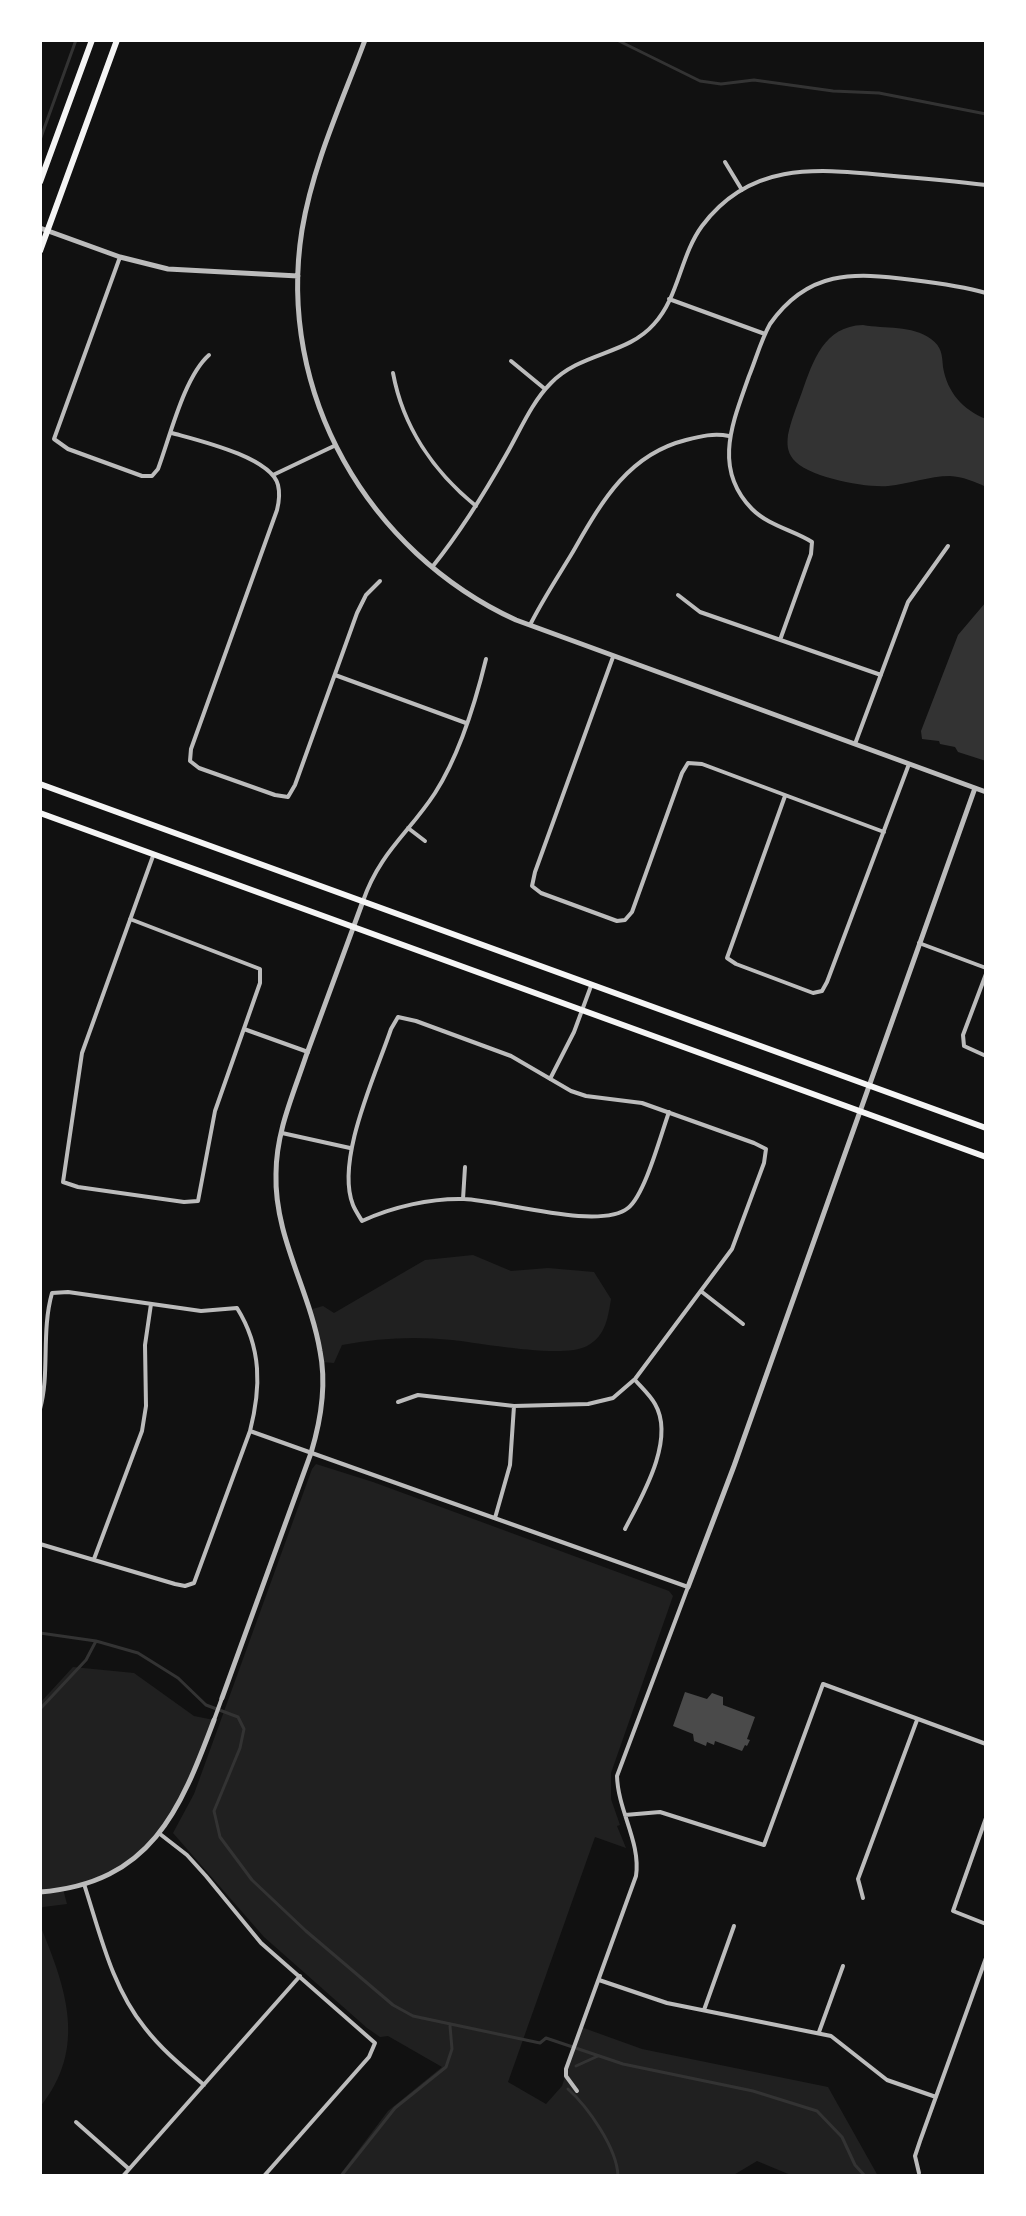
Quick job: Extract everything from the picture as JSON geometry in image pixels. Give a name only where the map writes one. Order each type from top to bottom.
[{"type":"main road","points":[[40,182],[92,40]]},
{"type":"main road","points":[[40,251],[44,230],[117,40]]},
{"type":"main road","points":[[40,784],[986,1128]]},
{"type":"main road","points":[[40,813],[986,1157]]},
{"type":"street","points":[[365,40],[311,190],[302,231],[298,276],[300,323],[307,366],[334,446],[385,522],[432,568],[472,597],[530,626],[986,792]]},
{"type":"street","points":[[725,162],[742,190]]},
{"type":"street","points":[[432,568],[476,506],[545,389],[568,368],[584,359],[622,346],[647,332],[669,299],[689,245],[712,215],[742,190],[787,172],[817,169],[986,185]]},
{"type":"street","points":[[44,230],[120,257],[181,271],[298,276]]},
{"type":"street","points":[[120,257],[54,439],[68,449],[142,476],[152,476],[158,469],[191,378],[209,355]]},
{"type":"street","points":[[780,640],[811,554],[812,542],[769,522],[753,509],[740,492],[729,459],[729,436],[765,334],[780,310],[793,297],[831,278],[846,275],[898,278],[986,293]]},
{"type":"street","points":[[669,299],[765,334]]},
{"type":"street","points":[[511,361],[545,389]]},
{"type":"street","points":[[393,373],[401,407],[421,445],[448,480],[476,506]]},
{"type":"street","points":[[172,433],[253,460],[273,475],[278,484],[277,510],[191,749],[190,761],[199,768],[288,797],[357,613],[366,595],[380,581]]},
{"type":"street","points":[[530,626],[603,501],[630,469],[647,456],[680,441],[715,433],[729,436]]},
{"type":"street","points":[[273,475],[334,446]]},
{"type":"street","points":[[855,744],[908,602],[948,546]]},
{"type":"street","points":[[678,595],[700,612],[881,675]]},
{"type":"street","points":[[613,657],[532,886],[541,893],[617,921],[625,920],[632,912],[688,763],[702,764],[884,832]]},
{"type":"street","points":[[40,1892],[84,1884],[127,1863],[160,1834],[190,1784],[311,1453],[321,1415],[322,1362],[280,1217],[275,1175],[280,1133],[363,901],[377,869],[441,784],[466,723],[486,659]]},
{"type":"street","points":[[335,675],[466,723]]},
{"type":"street","points":[[785,796],[727,958],[813,993],[822,991],[909,764]]},
{"type":"street","points":[[577,2091],[566,2076],[572,2050],[636,1876],[638,1861],[618,1798],[617,1776],[739,1452],[975,788]]},
{"type":"street","points":[[408,827],[425,841]]},
{"type":"street","points":[[130,919],[260,969],[260,983],[215,1111],[198,1201],[184,1202],[78,1187],[63,1182],[82,1053],[130,919],[154,855]]},
{"type":"street","points":[[919,943],[986,968]]},
{"type":"street","points":[[986,974],[963,1035],[964,1046],[986,1056]]},
{"type":"street","points":[[550,1079],[574,1032],[591,984]]},
{"type":"street","points":[[398,1402],[418,1395],[514,1406],[600,1402],[613,1398],[635,1379],[732,1249],[764,1163],[766,1149],[669,1112],[642,1103],[586,1096],[511,1056],[398,1017],[391,1029],[350,1148],[348,1175],[352,1203],[362,1221],[378,1213],[436,1201],[463,1199],[550,1214],[608,1215],[628,1209],[642,1188],[669,1112]]},
{"type":"street","points":[[244,1029],[308,1052]]},
{"type":"street","points":[[280,1133],[350,1148]]},
{"type":"street","points":[[463,1199],[465,1167]]},
{"type":"street","points":[[40,1409],[45,1330],[52,1293],[68,1292],[201,1311],[237,1308],[245,1321],[256,1358],[259,1382],[250,1431],[194,1583],[185,1586],[175,1584],[40,1544]]},
{"type":"street","points":[[702,1292],[743,1324]]},
{"type":"street","points":[[94,1559],[142,1431],[146,1406],[145,1345],[151,1304]]},
{"type":"street","points":[[625,1529],[651,1479],[660,1442],[661,1421],[656,1404],[635,1379]]},
{"type":"street","points":[[495,1518],[510,1465],[514,1406]]},
{"type":"street","points":[[250,1431],[688,1587]]},
{"type":"street","points":[[625,1815],[660,1812],[764,1845],[823,1684],[986,1744]]},
{"type":"street","points":[[863,1898],[858,1879],[917,1719]]},
{"type":"street","points":[[986,1818],[953,1911],[986,1924]]},
{"type":"street","points":[[160,1834],[187,1855],[243,1924],[375,2043],[369,2057],[264,2176]]},
{"type":"street","points":[[84,1884],[111,1967],[133,2012],[154,2040],[204,2085]]},
{"type":"street","points":[[704,2010],[734,1926]]},
{"type":"street","points":[[919,2173],[915,2156],[986,1958]]},
{"type":"street","points":[[819,2032],[843,1966]]},
{"type":"street","points":[[123,2176],[300,1976]]},
{"type":"street","points":[[599,1980],[650,1998],[819,2032],[841,2042],[887,2080],[936,2097]]},
{"type":"street","points":[[76,2122],[129,2169]]},
{"type":"shaded area","points":[[863,325],[915,331],[937,345],[952,392],[970,411],[986,419],[986,487],[950,476],[888,486],[865,485],[823,476],[793,459],[788,447],[788,435],[816,357],[829,338],[850,327]]},
{"type":"shaded area","points":[[986,602],[986,761],[958,752],[955,747],[940,744],[939,741],[922,739],[921,731],[958,635]]},
{"type":"shaded area","points":[[473,1255],[511,1271],[548,1268],[594,1272],[611,1299],[602,1331],[593,1342],[575,1350],[521,1349],[411,1338],[342,1345],[334,1363],[322,1362],[309,1310],[323,1306],[334,1313],[425,1260]]},
{"type":"shaded area","points":[[316,1464],[669,1591],[673,1596],[611,1773],[611,1799],[626,1848],[595,1837],[508,2082],[546,2104],[562,2086],[581,2027],[642,2049],[828,2087],[878,2176],[793,2176],[757,2161],[732,2176],[339,2176],[388,2111],[442,2067],[388,2036],[380,2037],[367,2028],[264,1937],[173,1833],[194,1794]]},
{"type":"shaded area","points":[[73,1667],[134,1673],[194,1716],[214,1720],[190,1784],[152,1843],[108,1875],[63,1889],[67,1904],[40,1909],[40,1703]]},
{"type":"shaded area","points":[[40,1925],[64,1995],[68,2040],[64,2063],[55,2085],[40,2107]]},
{"type":"building","points":[[685,1692],[707,1699],[712,1693],[723,1697],[723,1705],[755,1717],[747,1746],[742,1751],[715,1741],[714,1745],[707,1742],[706,1746],[694,1741],[693,1734],[673,1726]]},
{"type":"waterway","points":[[40,140],[76,40]]},
{"type":"waterway","points":[[617,40],[700,81],[721,84],[754,80],[833,91],[879,93],[986,114]]},
{"type":"waterway","points":[[40,1633],[96,1641],[138,1653],[178,1678],[206,1705],[238,1717],[244,1729],[240,1748],[214,1811],[220,1837],[252,1880],[393,2005],[413,2016],[540,2043],[546,2038],[623,2064],[753,2091],[817,2111],[842,2137],[855,2165],[865,2176]]},
{"type":"waterway","points":[[40,1709],[86,1660],[96,1641]]},
{"type":"waterway","points":[[341,2176],[395,2108],[446,2067],[452,2049],[450,2026]]},
{"type":"waterway","points":[[576,2066],[598,2056]]},
{"type":"waterway","points":[[568,2089],[584,2106],[607,2141],[618,2176]]}]
